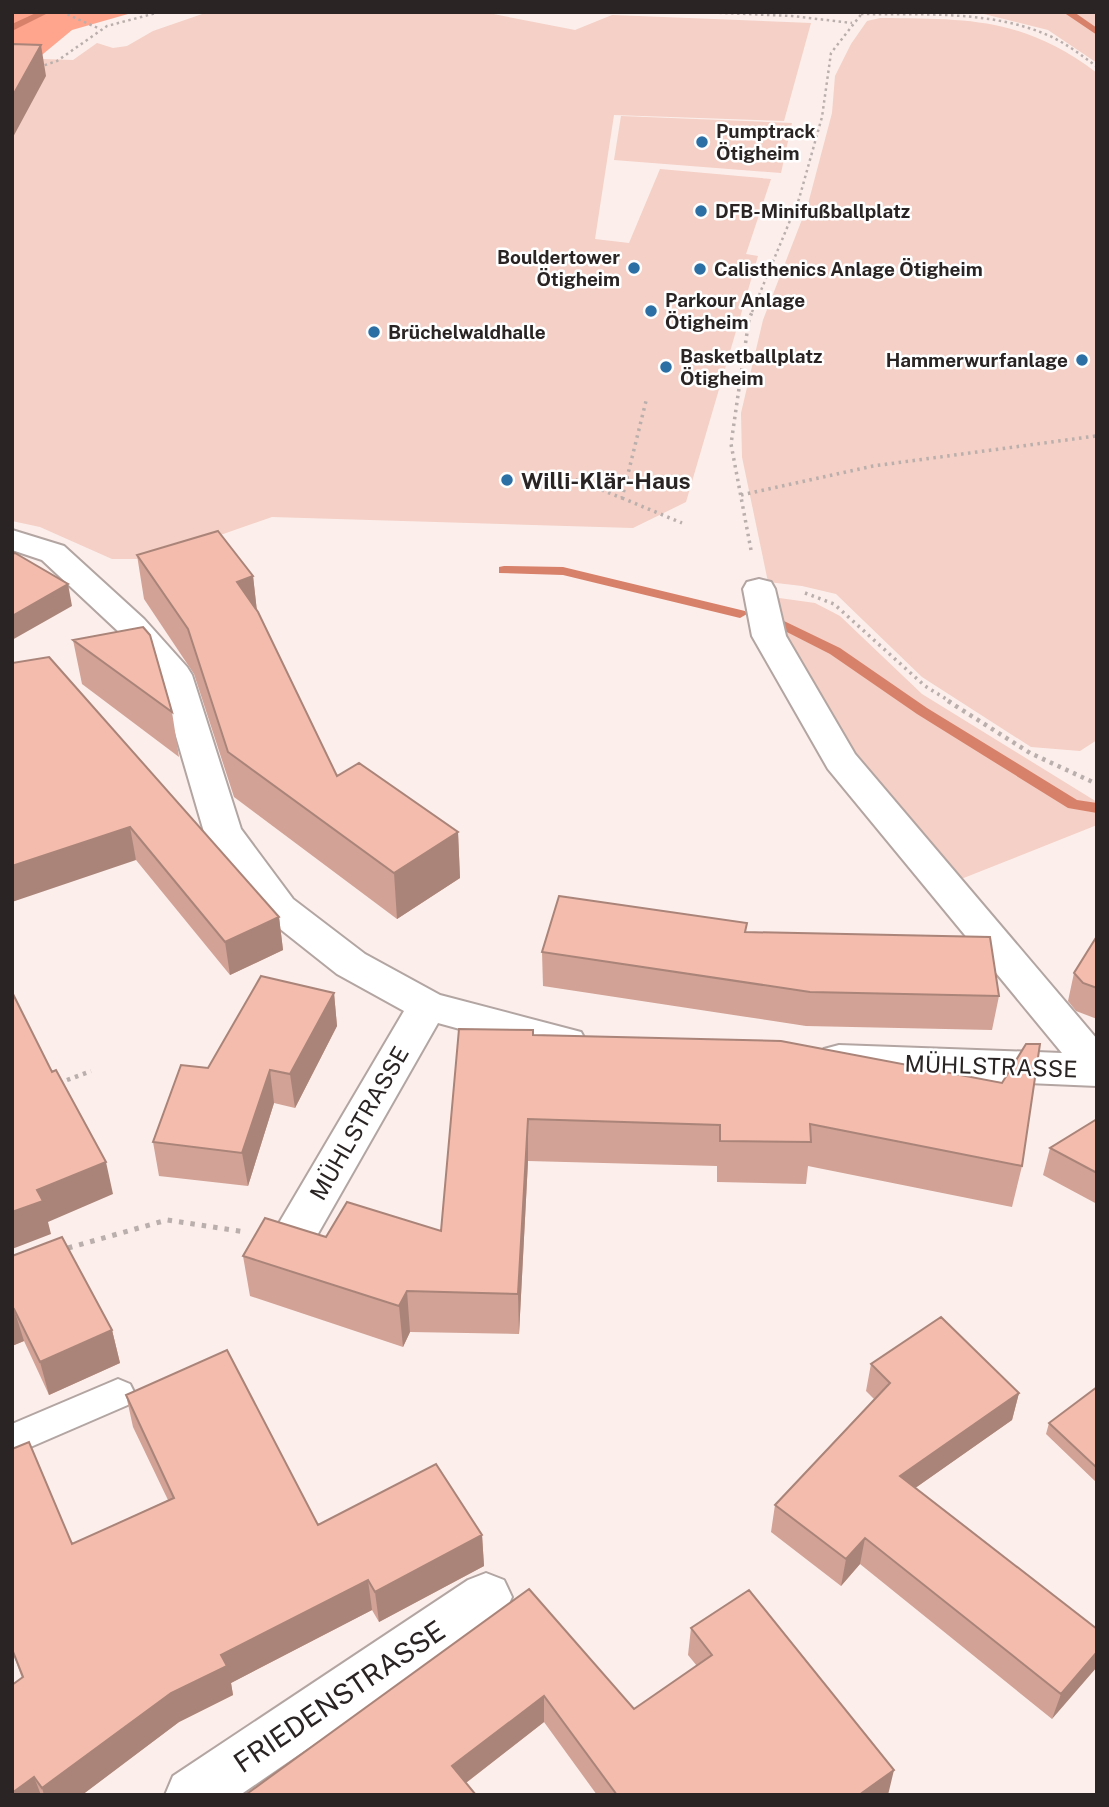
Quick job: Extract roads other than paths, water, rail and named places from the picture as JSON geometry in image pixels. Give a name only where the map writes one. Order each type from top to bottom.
[{"type":"street","points":[[12,540],[53,553],[132,626],[175,675],[223,832],[279,908],[351,964],[428,1006],[562,1043],[602,1046]]},
{"type":"street","name":"MÜHLSTRASSE","points":[[759,589],[769,636],[841,761],[1097,1068]]},
{"type":"street","name":"MÜHLSTRASSE","points":[[291,1240],[428,1006]]},
{"type":"street","name":"MÜHLSTRASSE","points":[[805,1058],[1097,1068]]},
{"type":"street","name":"FRIEDENSTRASSE","points":[[192,1795],[486,1597]]},
{"type":"lane","points":[[12,1440],[118,1394]]},
{"type":"waterway","points":[[12,28],[46,12]]},
{"type":"waterway","points":[[1067,12],[1097,32]]},
{"type":"waterway","points":[[504,570],[563,571],[740,614]]},
{"type":"waterway","points":[[784,625],[835,651],[922,711],[1073,804],[1097,808]]},
{"type":"place","name":"Pumptrack Ötigheim","points":[[702,142]]},
{"type":"place","name":"DFB-Minifußballplatz","points":[[701,211]]},
{"type":"place","name":"Bouldertower Ötigheim","points":[[634,268]]},
{"type":"place","name":"Calisthenics Anlage Ötigheim","points":[[700,269]]},
{"type":"place","name":"Parkour Anlage Ötigheim","points":[[651,311]]},
{"type":"place","name":"Brüchelwaldhalle","points":[[374,332]]},
{"type":"place","name":"Hammerwurfanlage","points":[[1082,360]]},
{"type":"place","name":"Basketballplatz Ötigheim","points":[[666,367]]},
{"type":"place","name":"Willi-Klär-Haus","points":[[507,480]]}]
